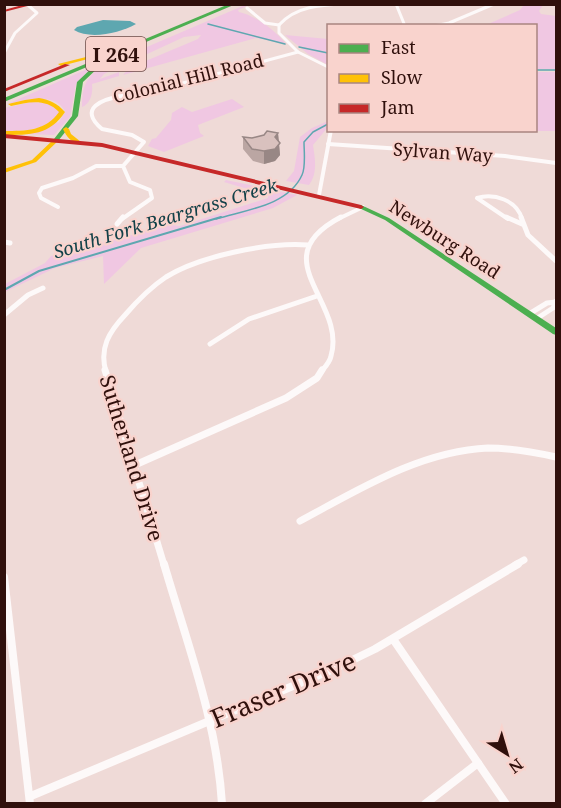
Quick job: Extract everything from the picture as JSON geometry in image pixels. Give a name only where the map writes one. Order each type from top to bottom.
[{"type":"main road","name":"I 264","points":[[4,91],[217,4]]},
{"type":"main road","name":"I 264","points":[[4,100],[234,4]]},
{"type":"main road","points":[[4,11],[31,5]]},
{"type":"main road","points":[[4,171],[32,163],[66,129],[76,113],[78,86],[86,75],[104,63],[147,42]]},
{"type":"main road","points":[[4,84],[63,63],[86,58]]},
{"type":"main road","points":[[4,107],[18,102],[40,100],[57,105],[62,112],[58,121],[45,128],[29,133],[4,135]]},
{"type":"main road","points":[[66,129],[68,135],[79,142]]},
{"type":"main road","name":"Newburg Road","points":[[4,135],[132,154],[286,187],[363,207],[387,219],[556,333]]},
{"type":"main road","name":"Newburg Road","points":[[4,141],[79,142],[117,148],[132,154]]},
{"type":"street","points":[[327,66],[298,52],[280,34],[279,25],[284,19],[298,12],[324,5],[345,4]]},
{"type":"street","points":[[396,4],[404,24]]},
{"type":"street","points":[[442,24],[494,4]]},
{"type":"street","points":[[4,53],[15,33],[37,12],[31,5]]},
{"type":"street","points":[[247,8],[265,23],[279,25]]},
{"type":"street","name":"Colonial Hill Road","points":[[132,154],[143,144],[143,140],[99,128],[92,110],[98,102],[168,87],[298,52]]},
{"type":"street","points":[[319,195],[331,132]]},
{"type":"street","name":"Sylvan Way","points":[[328,144],[505,156],[556,164]]},
{"type":"street","points":[[123,166],[132,154]]},
{"type":"street","points":[[58,207],[41,198],[39,193],[42,188],[73,178],[96,166],[123,166]]},
{"type":"street","points":[[117,224],[127,213],[150,200],[152,195],[147,189],[130,182],[123,166]]},
{"type":"street","points":[[522,224],[509,219],[477,198],[484,195],[514,205],[519,211],[527,234],[556,261]]},
{"type":"street","points":[[135,465],[286,399],[311,383],[327,363],[333,342],[330,321],[305,267],[308,245],[323,228],[363,207]]},
{"type":"street","name":"Sutherland Drive","points":[[222,804],[220,768],[211,721],[104,366],[104,348],[111,332],[155,285],[175,273],[270,244],[308,245]]},
{"type":"street","points":[[4,315],[28,296],[43,288]]},
{"type":"street","points":[[210,344],[249,319],[317,296]]},
{"type":"street","points":[[533,317],[553,308],[556,302]]},
{"type":"street","points":[[300,521],[407,466],[449,453],[501,448],[530,450],[556,457]]},
{"type":"street","name":"Fraser Drive","points":[[30,800],[338,667],[393,639],[524,560]]},
{"type":"street","points":[[4,577],[30,800]]},
{"type":"street","points":[[393,639],[506,804]]},
{"type":"street","points":[[425,804],[478,763]]},
{"type":"shaded area","points":[[249,5],[238,10],[239,12],[265,24],[286,44],[256,38],[123,75],[129,68],[198,39],[201,35],[184,37],[104,74],[100,79],[119,72],[119,76],[92,84],[91,97],[82,107],[85,84],[100,67]]},
{"type":"shaded area","points":[[524,5],[543,5],[539,11],[541,14],[556,16],[556,69],[537,69],[537,24],[488,24],[520,10]]},
{"type":"shaded area","points":[[285,35],[327,39],[327,64],[308,54]]},
{"type":"shaded area","points":[[94,66],[76,84],[70,117],[54,135],[26,134],[59,122],[65,112],[61,105],[47,99],[38,99],[5,105]]},
{"type":"shaded area","points":[[537,72],[556,72],[556,131],[537,131]]},
{"type":"shaded area","points":[[232,99],[244,107],[198,125],[200,133],[204,136],[164,152],[148,146],[171,120],[172,113],[182,107],[192,112]]},
{"type":"shaded area","points":[[31,102],[48,103],[59,111],[57,118],[32,129],[5,131],[5,108]]},
{"type":"shaded area","points":[[327,121],[327,128],[313,145],[315,171],[312,180],[309,185],[286,181],[294,171],[300,137],[312,128]]},
{"type":"shaded area","points":[[226,180],[297,195],[273,208],[141,248],[104,284],[103,256],[55,268],[5,292],[5,284],[45,263],[51,256],[143,232],[172,220],[172,225],[180,226],[268,198],[268,195],[224,182]]},
{"type":"water","points":[[103,20],[130,21],[136,24],[122,30],[96,35],[74,30],[77,27]]},
{"type":"building","points":[[267,131],[278,133],[275,137],[280,143],[275,149],[264,151],[252,149],[243,137],[252,138],[264,135]]},
{"type":"waterway","points":[[208,24],[285,44]]},
{"type":"waterway","points":[[299,47],[327,53]]},
{"type":"waterway","name":"South Fork Beargrass Creek","points":[[537,70],[556,70]]},
{"type":"waterway","name":"South Fork Beargrass Creek","points":[[216,219],[265,205],[287,194],[303,172],[304,142],[313,132],[327,125]]},
{"type":"waterway","name":"South Fork Beargrass Creek","points":[[4,290],[39,271],[221,217]]},
{"type":"traffic: fast","points":[[4,100],[234,4]]},
{"type":"traffic: fast","points":[[56,140],[75,116],[80,82],[97,66]]},
{"type":"traffic: fast","points":[[361,207],[387,219],[556,332]]},
{"type":"traffic: slow","points":[[61,64],[86,58]]},
{"type":"traffic: slow","points":[[4,133],[37,131],[51,125],[62,112],[52,103],[39,100],[11,104]]},
{"type":"traffic: slow","points":[[66,129],[68,135],[79,143]]},
{"type":"traffic: slow","points":[[4,171],[34,161],[56,140]]},
{"type":"traffic: jam","points":[[4,11],[33,4]]},
{"type":"traffic: jam","points":[[4,91],[67,65]]},
{"type":"traffic: jam","points":[[4,136],[102,145],[361,207]]}]
